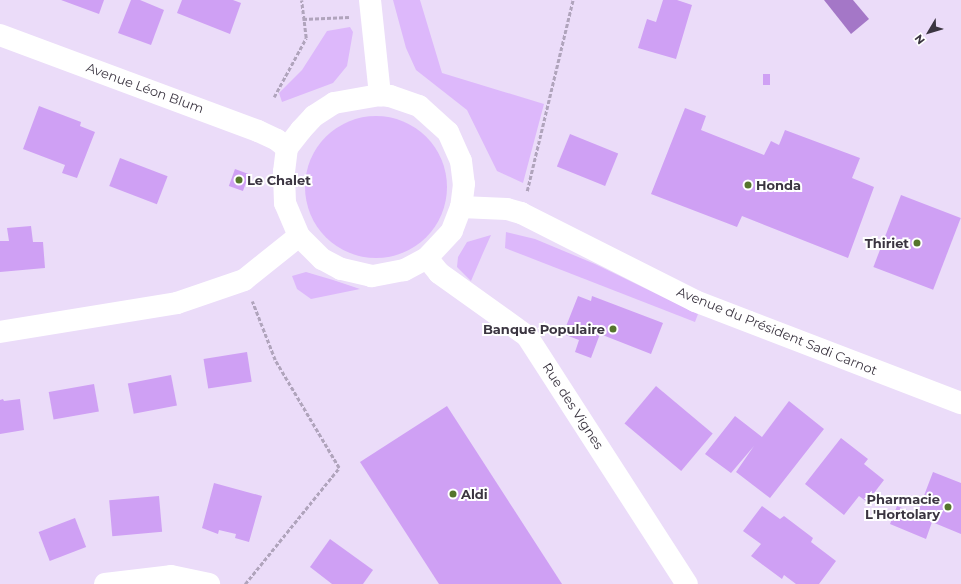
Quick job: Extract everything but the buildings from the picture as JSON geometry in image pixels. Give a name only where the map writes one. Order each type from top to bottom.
[{"type":"main road","points":[[371,8],[380,95]]},
{"type":"main road","name":"Avenue Léon Blum","points":[[0,35],[258,131],[277,140],[287,148]]},
{"type":"main road","points":[[380,95],[390,96],[419,106],[448,132],[461,161],[464,184],[461,207],[452,231],[427,258],[404,270],[372,276],[341,269],[322,259],[299,236],[285,203],[284,172],[287,148],[314,116],[334,103],[380,95]]},
{"type":"main road","name":"Avenue du Président Sadi Carnot","points":[[461,207],[506,209],[521,213],[695,301],[961,403]]},
{"type":"main road","points":[[0,332],[177,303],[244,280],[299,236]]},
{"type":"main road","name":"Rue des Vignes","points":[[427,258],[439,273],[527,336],[687,584]]},
{"type":"main road","points":[[105,584],[171,576],[209,584]]},
{"type":"path","points":[[274,97],[306,38],[301,0]]},
{"type":"path","points":[[526,194],[573,0]]},
{"type":"path","points":[[303,19],[371,8]]},
{"type":"path","points":[[244,280],[275,360],[339,468],[245,584]]},
{"type":"shaded area","points":[[393,0],[420,0],[442,73],[544,104],[523,183],[497,171],[467,110],[416,70],[406,48]]},
{"type":"shaded area","points":[[824,0],[853,0],[869,19],[851,34]]},
{"type":"shaded area","points":[[350,27],[353,32],[347,66],[333,83],[282,102],[279,93],[302,70],[327,31]]},
{"type":"shaded area","points":[[369,116],[383,116],[410,124],[431,142],[442,160],[446,173],[446,201],[439,221],[421,242],[410,250],[397,255],[383,258],[369,258],[342,250],[321,232],[313,221],[308,208],[305,194],[305,180],[313,153],[331,132],[342,124],[355,119]]},
{"type":"shaded area","points":[[506,232],[535,239],[595,264],[698,314],[695,322],[505,248]]},
{"type":"shaded area","points":[[491,235],[471,281],[457,267],[458,257],[467,242]]},
{"type":"shaded area","points":[[306,272],[360,289],[311,299],[297,289],[292,276]]},
{"type":"place","name":"Le Chalet","points":[[239,180]]},
{"type":"place","name":"Honda","points":[[748,185]]},
{"type":"place","name":"Thiriet","points":[[917,243]]},
{"type":"place","name":"Banque Populaire","points":[[613,329]]},
{"type":"place","name":"Aldi","points":[[453,494]]},
{"type":"place","name":"Pharmacie L'Hortolary","points":[[948,507]]}]
